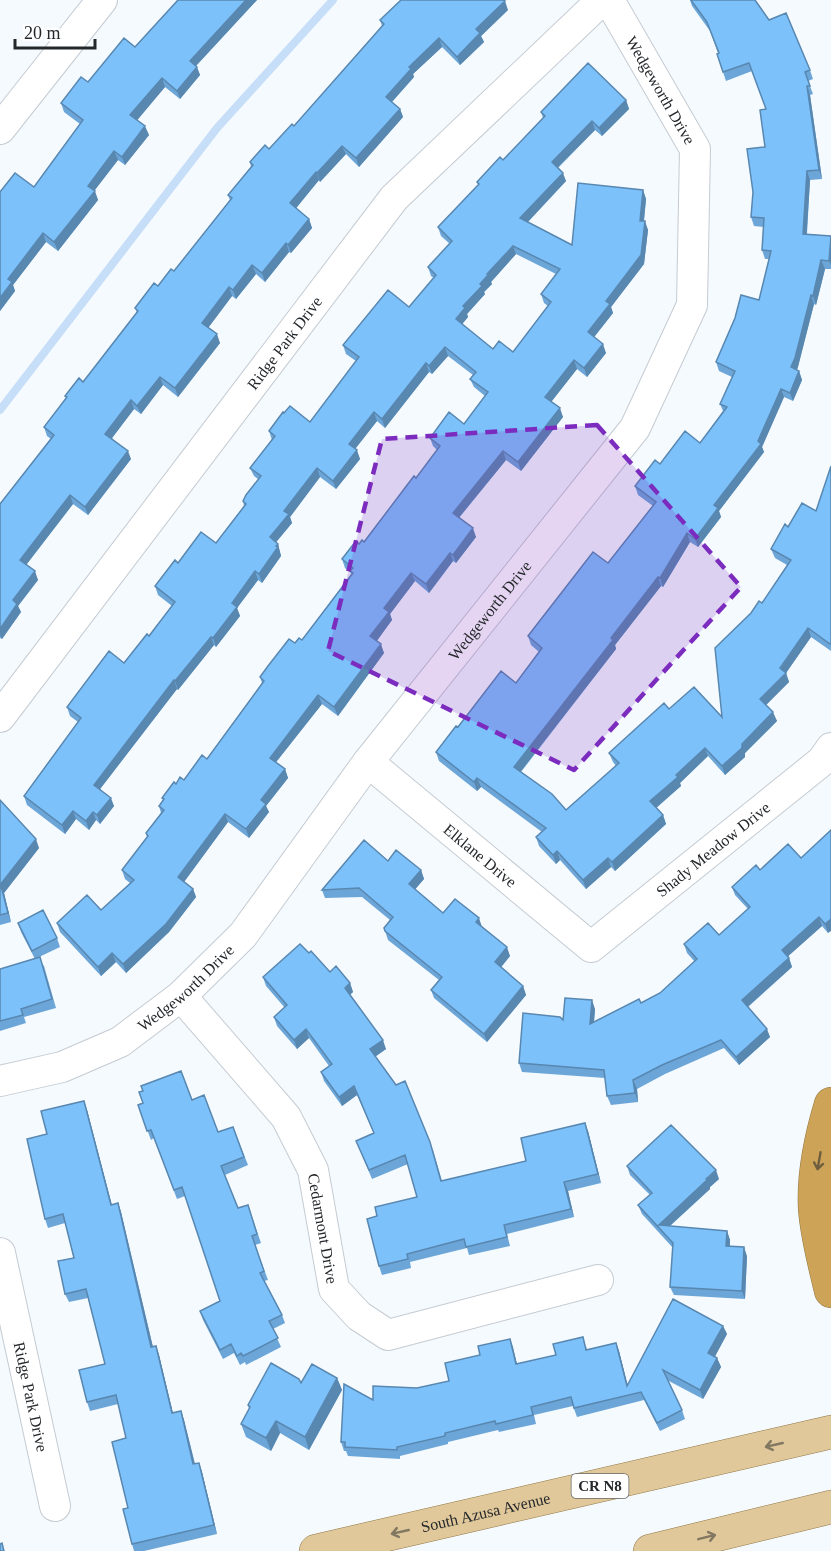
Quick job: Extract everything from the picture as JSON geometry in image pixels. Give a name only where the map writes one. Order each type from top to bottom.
[{"type":"highway","points":[[831,1104],[817,1170],[815,1209],[831,1291]]},
{"type":"main road","name":"South Azusa Avenue","points":[[316,1551],[831,1432]]},
{"type":"main road","points":[[650,1551],[831,1507]]},
{"type":"street","points":[[0,129],[102,0]]},
{"type":"street","name":"Ridge Park Drive","points":[[0,717],[394,198],[602,0]]},
{"type":"street","name":"Wedgeworth Drive","points":[[0,1081],[62,1067],[120,1042],[181,996],[243,936],[368,762],[635,428],[692,305],[695,149],[609,0]]},
{"type":"street","name":"Shady Meadow Drive","points":[[591,948],[822,761],[831,748]]},
{"type":"street","name":"Elklane Drive","points":[[368,762],[591,948]]},
{"type":"street","name":"Cedarmont Drive","points":[[181,996],[285,1117],[313,1170],[334,1289],[359,1316],[388,1335],[598,1280]]},
{"type":"street","name":"Ridge Park Drive","points":[[0,1253],[55,1506]]},
{"type":"highlighted area","points":[[597,425],[741,587],[574,770],[328,651],[382,439]]},
{"type":"building","points":[[178,0],[246,0],[190,61],[197,67],[177,91],[162,78],[130,115],[145,126],[122,157],[114,151],[88,186],[95,191],[54,242],[43,233],[8,279],[12,282],[0,298],[0,192],[15,173],[34,187],[83,120],[61,103],[81,77],[88,82],[124,38],[135,47]]},
{"type":"building","points":[[401,0],[505,1],[476,29],[480,33],[457,57],[439,38],[409,67],[411,69],[386,97],[400,109],[356,158],[342,146],[290,203],[309,219],[262,273],[252,265],[233,290],[229,287],[202,323],[217,334],[175,388],[160,377],[137,406],[131,400],[105,434],[128,451],[85,507],[70,495],[20,560],[35,571],[13,600],[17,604],[0,629],[0,504],[54,435],[44,427],[79,378],[83,382],[138,311],[135,308],[154,283],[158,286],[171,269],[174,271],[232,198],[228,195],[253,165],[250,162],[265,145],[269,149],[292,124],[294,126],[384,24],[380,20]]},
{"type":"building","points":[[691,0],[755,0],[769,20],[786,13],[810,70],[805,72],[810,86],[807,86],[819,170],[807,171],[803,234],[831,236],[829,261],[821,260],[813,296],[811,295],[791,367],[799,371],[790,393],[781,389],[758,441],[761,444],[714,505],[718,508],[695,539],[687,533],[660,578],[658,577],[611,638],[613,640],[514,767],[552,794],[566,810],[619,763],[609,753],[664,703],[669,709],[694,687],[722,717],[715,648],[751,613],[759,601],[762,603],[791,560],[771,549],[785,524],[788,527],[802,503],[816,511],[831,466],[831,643],[808,628],[780,668],[786,673],[760,699],[773,712],[742,744],[742,748],[722,766],[705,748],[676,775],[678,777],[650,801],[663,815],[612,862],[608,858],[583,880],[557,851],[553,855],[536,837],[546,828],[477,778],[474,782],[436,752],[501,671],[516,683],[542,648],[528,636],[593,552],[608,563],[656,502],[635,486],[655,460],[660,464],[685,431],[700,443],[727,407],[720,404],[735,371],[716,362],[735,318],[741,295],[759,300],[771,251],[762,250],[764,218],[751,217],[753,192],[747,149],[765,147],[760,110],[766,109],[749,63],[723,72],[717,54],[719,53],[707,22]]},
{"type":"building","points":[[588,63],[626,100],[599,128],[592,121],[552,162],[563,173],[520,218],[572,245],[578,183],[643,190],[640,221],[645,221],[641,255],[606,301],[610,304],[588,332],[603,344],[584,368],[574,360],[545,397],[560,408],[518,462],[503,451],[453,513],[473,528],[453,555],[450,553],[426,584],[411,573],[384,608],[389,612],[370,636],[381,644],[334,707],[318,695],[270,758],[285,769],[261,800],[266,804],[246,829],[225,814],[178,877],[193,889],[166,924],[123,964],[112,953],[98,967],[57,923],[87,895],[101,910],[134,880],[122,870],[148,836],[146,833],[164,810],[159,806],[164,799],[162,798],[180,777],[184,780],[202,755],[207,759],[264,681],[260,677],[289,639],[295,643],[299,638],[302,640],[353,573],[350,571],[353,568],[342,559],[356,541],[359,544],[362,540],[364,542],[440,446],[430,438],[449,412],[464,424],[488,392],[470,379],[476,372],[445,347],[429,366],[426,363],[382,419],[374,412],[349,444],[357,450],[333,481],[317,468],[284,511],[289,514],[270,537],[278,544],[276,546],[278,547],[259,574],[255,571],[232,603],[237,607],[213,638],[211,637],[174,680],[94,785],[111,798],[97,815],[93,812],[86,821],[73,811],[62,825],[24,796],[81,718],[67,707],[109,651],[124,663],[147,634],[149,636],[175,602],[155,586],[175,560],[178,563],[201,532],[216,543],[246,504],[243,501],[246,495],[261,476],[250,468],[275,436],[269,431],[283,412],[290,406],[310,422],[359,357],[343,345],[388,290],[409,307],[436,275],[428,267],[452,241],[438,227],[479,184],[477,182],[500,157],[503,160],[545,116],[541,112]],"holes":[[[513,246],[560,269],[541,294],[551,302],[513,352],[499,341],[493,349],[456,319],[465,308],[463,306],[482,286],[480,284],[487,274]]]},
{"type":"building","points":[[0,800],[36,839],[0,885]]},
{"type":"building","points":[[831,830],[831,919],[825,924],[819,917],[782,950],[789,958],[742,1000],[767,1029],[736,1057],[721,1040],[633,1080],[635,1093],[607,1096],[604,1070],[519,1063],[523,1013],[560,1017],[563,1020],[565,998],[592,1000],[590,1024],[639,999],[641,1003],[660,993],[697,959],[684,944],[708,923],[719,935],[750,907],[732,887],[756,865],[760,870],[788,844],[801,858]]},
{"type":"building","points":[[364,840],[388,861],[396,850],[421,870],[409,884],[443,913],[455,899],[479,918],[476,922],[507,947],[495,962],[523,986],[484,1034],[431,990],[442,977],[385,931],[384,928],[393,917],[359,888],[322,890]]},
{"type":"building","points":[[0,886],[8,913],[0,915]]},
{"type":"building","points":[[43,910],[57,938],[32,951],[18,923]]},
{"type":"building","points":[[300,944],[309,953],[311,951],[330,972],[336,966],[350,983],[345,988],[383,1040],[370,1049],[396,1085],[405,1081],[430,1142],[441,1181],[526,1161],[521,1138],[585,1123],[598,1174],[564,1182],[571,1209],[504,1225],[507,1237],[466,1247],[464,1239],[407,1254],[408,1259],[379,1266],[367,1219],[377,1216],[375,1207],[417,1197],[405,1155],[369,1170],[356,1141],[374,1133],[354,1086],[339,1097],[321,1072],[332,1064],[306,1029],[294,1040],[274,1017],[287,1005],[263,977]]},
{"type":"building","points":[[40,957],[52,999],[21,1009],[23,1015],[0,1021],[0,969]]},
{"type":"building","points":[[181,1071],[192,1100],[204,1095],[218,1132],[233,1127],[244,1157],[221,1166],[238,1208],[248,1205],[257,1234],[252,1236],[264,1271],[260,1273],[282,1315],[269,1321],[278,1338],[243,1356],[241,1353],[237,1356],[231,1344],[220,1350],[200,1311],[220,1301],[182,1187],[174,1190],[151,1130],[147,1131],[138,1105],[143,1103],[139,1092],[143,1091],[141,1086]]},
{"type":"building","points":[[84,1101],[111,1205],[118,1203],[151,1347],[156,1346],[172,1413],[181,1411],[193,1464],[199,1463],[214,1525],[132,1544],[123,1509],[128,1508],[112,1442],[126,1438],[116,1395],[87,1402],[79,1370],[105,1364],[86,1289],[65,1294],[58,1261],[74,1258],[63,1214],[45,1219],[27,1139],[47,1134],[41,1111]]},
{"type":"building","points":[[671,1125],[716,1170],[659,1225],[727,1231],[726,1246],[744,1247],[742,1291],[670,1287],[673,1243],[638,1205],[652,1193],[627,1166]]},
{"type":"building","points":[[673,1299],[723,1326],[708,1353],[717,1358],[700,1390],[663,1370],[682,1410],[657,1423],[641,1392],[574,1408],[571,1397],[531,1407],[533,1415],[445,1433],[445,1436],[397,1447],[397,1450],[345,1447],[345,1442],[341,1442],[344,1384],[373,1400],[373,1386],[417,1388],[449,1381],[445,1363],[480,1355],[478,1346],[510,1339],[516,1364],[556,1355],[553,1344],[583,1337],[586,1350],[616,1343],[627,1386]]},
{"type":"building","points":[[271,1363],[299,1379],[301,1383],[312,1364],[337,1378],[305,1437],[276,1421],[266,1438],[241,1424],[250,1407],[248,1405]]},
{"type":"building","points":[[2,1543],[4,1551],[0,1551],[0,1544]]},
{"type":"waterway","points":[[0,410],[217,128],[333,0]]}]
